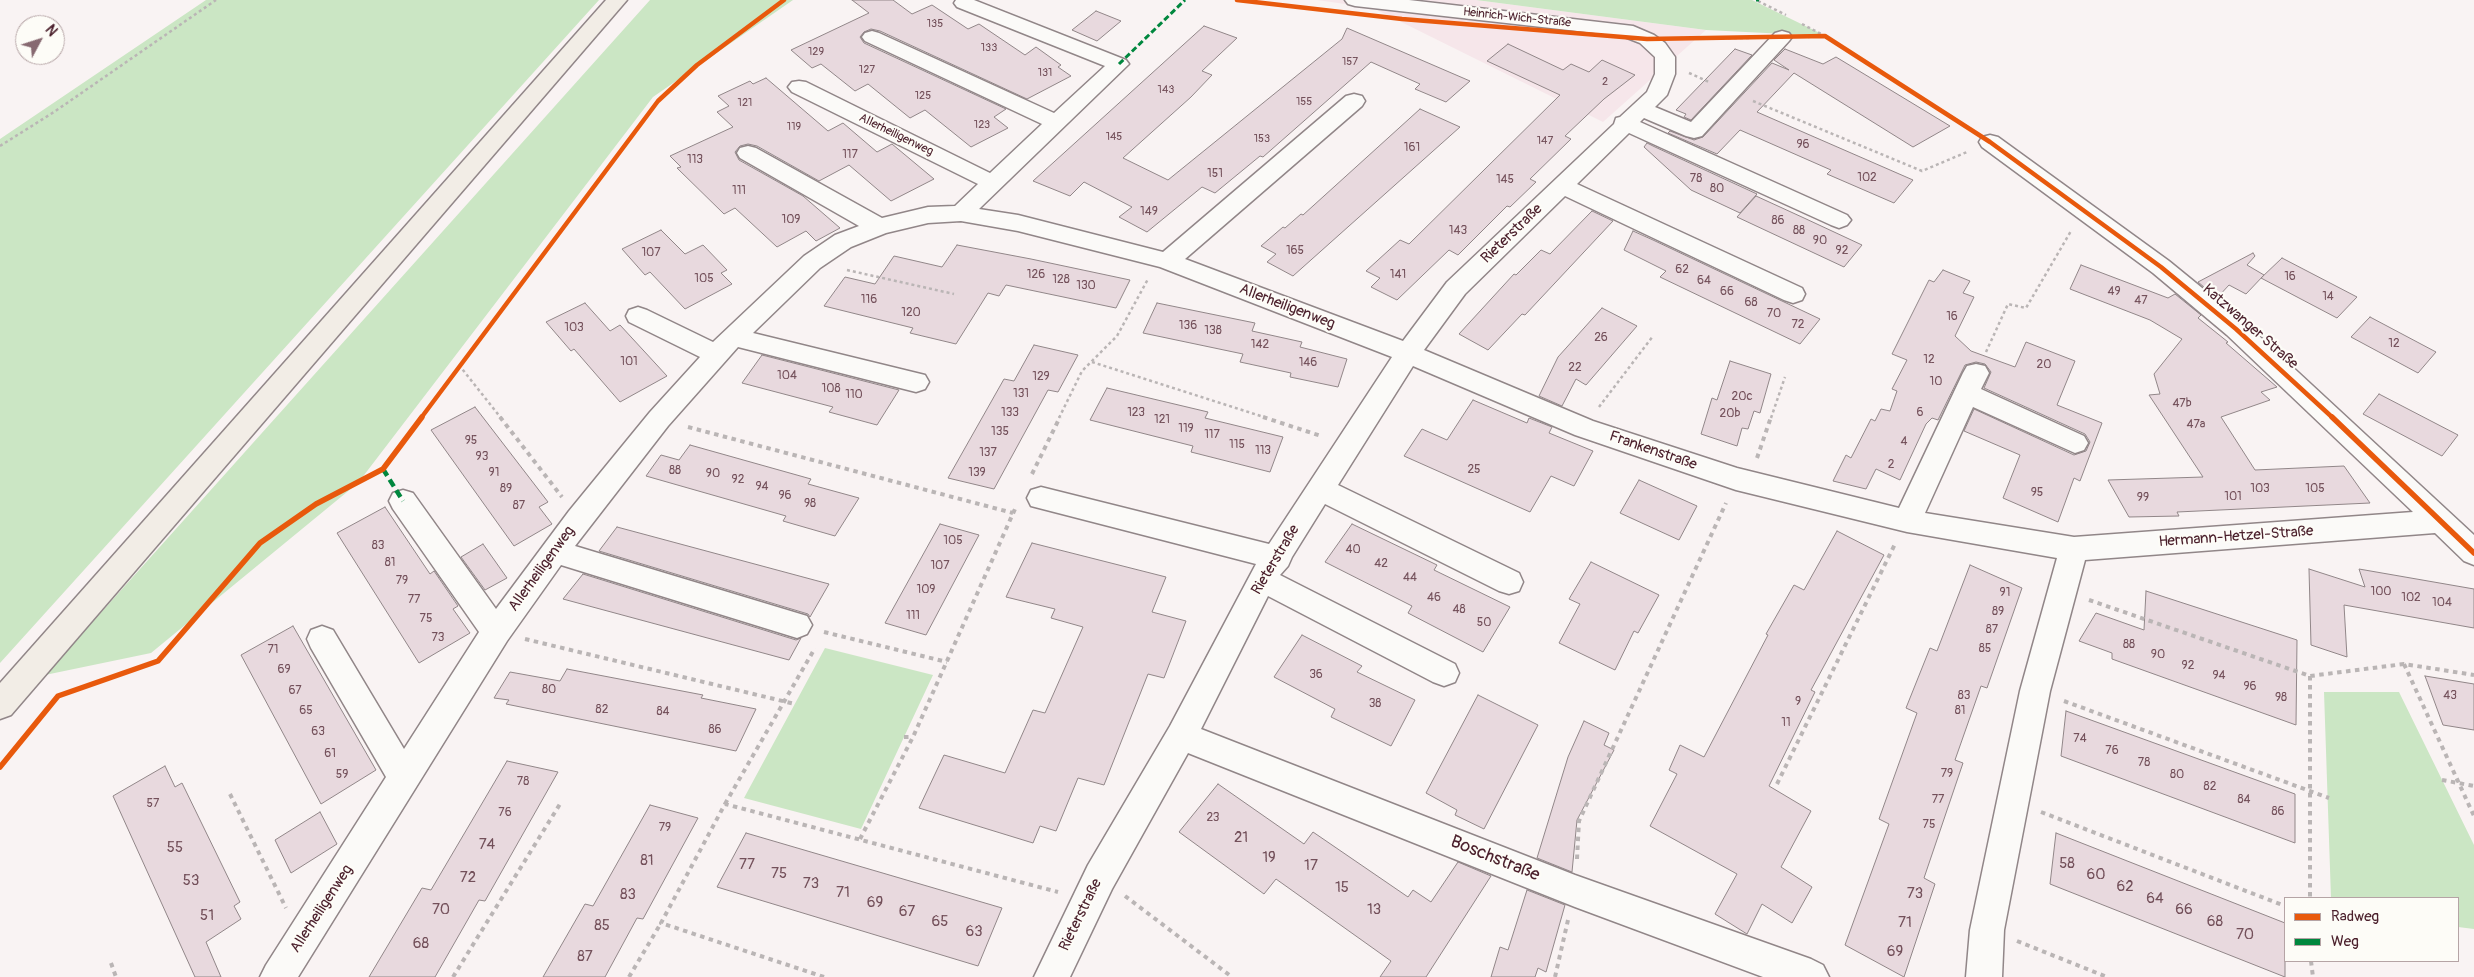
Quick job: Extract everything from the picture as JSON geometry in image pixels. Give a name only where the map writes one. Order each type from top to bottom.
[{"type":"main road","points":[[0,705],[617,0]]},
{"type":"street","name":"Heinrich-Wich-Straße","points":[[1355,0],[1626,30],[1647,39]]},
{"type":"street","points":[[961,213],[1119,64],[964,3]]},
{"type":"street","points":[[872,37],[1058,123]]},
{"type":"street","points":[[1632,116],[1694,131],[1782,37]]},
{"type":"street","points":[[1647,39],[1658,47],[1665,57],[1665,63]]},
{"type":"street","name":"Rieterstraße","points":[[1052,977],[1094,888],[1181,736],[1270,568],[1319,488],[1408,353],[1456,288],[1656,94],[1665,74],[1665,63]]},
{"type":"street","name":"Allerheiligenweg","points":[[799,87],[993,183]]},
{"type":"street","points":[[1163,260],[1354,101]]},
{"type":"street","points":[[1632,116],[1839,220]]},
{"type":"street","name":"Katzwanger Straße","points":[[1990,142],[2084,208],[2161,266],[2236,329],[2474,553]]},
{"type":"street","points":[[748,154],[879,227]]},
{"type":"street","points":[[1562,186],[1793,294]]},
{"type":"street","name":"Allerheiligenweg","points":[[278,977],[405,779],[496,632],[579,519],[659,419],[725,346],[812,262],[843,241],[879,227],[928,215],[961,213],[1018,223],[1163,260],[1408,353]]},
{"type":"street","points":[[638,316],[725,346],[916,382]]},
{"type":"street","name":"Frankenstraße","points":[[1408,353],[1584,428],[1743,481],[1907,521],[2074,549]]},
{"type":"street","points":[[1907,521],[1971,383],[2075,443]]},
{"type":"street","points":[[1319,488],[1509,582]]},
{"type":"street","points":[[1028,499],[1270,568],[1444,673]]},
{"type":"street","points":[[403,501],[496,632]]},
{"type":"street","name":"Hermann-Hetzel-Straße","points":[[2074,549],[2441,521]]},
{"type":"street","points":[[1984,977],[1987,930],[2035,691],[2074,549]]},
{"type":"street","points":[[556,552],[797,624]]},
{"type":"street","points":[[322,639],[405,779]]},
{"type":"street","name":"Boschstraße","points":[[1181,736],[1575,891],[1690,922],[1811,977]]},
{"type":"path","points":[[0,146],[54,112],[216,0]]},
{"type":"path","points":[[1647,39],[1825,36],[1990,142]]},
{"type":"path","points":[[1665,63],[1922,171],[1990,142]]},
{"type":"path","points":[[1971,383],[2008,304],[2026,308],[2084,208]]},
{"type":"path","points":[[860,839],[913,737],[1013,513],[1028,499],[1082,371],[1117,336],[1163,260]]},
{"type":"path","points":[[812,262],[954,294]]},
{"type":"path","points":[[1584,428],[1653,336]]},
{"type":"path","points":[[1092,362],[1348,444]]},
{"type":"path","points":[[459,365],[579,519]]},
{"type":"path","points":[[1555,977],[1575,891],[1579,821],[1743,481],[1785,377]]},
{"type":"path","points":[[659,419],[1013,513]]},
{"type":"path","points":[[1013,513],[1028,499]]},
{"type":"path","points":[[1777,784],[1907,521]]},
{"type":"path","points":[[2062,591],[2310,676],[2404,664],[2474,675]]},
{"type":"path","points":[[797,624],[947,662]]},
{"type":"path","points":[[496,632],[785,700],[794,704]]},
{"type":"path","points":[[629,977],[825,632]]},
{"type":"path","points":[[2404,664],[2474,816]]},
{"type":"path","points":[[2310,676],[2310,897]]},
{"type":"path","points":[[2035,691],[2329,798]]},
{"type":"path","points":[[904,736],[913,737]]},
{"type":"path","points":[[2442,780],[2474,786]]},
{"type":"path","points":[[230,794],[301,940]]},
{"type":"path","points":[[2013,801],[2284,906]]},
{"type":"path","points":[[454,977],[560,804]]},
{"type":"path","points":[[726,804],[860,839],[1094,888],[1232,977]]},
{"type":"path","points":[[661,923],[824,977]]},
{"type":"path","points":[[1987,930],[2107,977]]},
{"type":"path","points":[[2311,962],[2313,977]]},
{"type":"path","points":[[111,963],[116,977]]},
{"type":"shaded area","points":[[1317,0],[1476,0],[1706,30],[1603,122],[1373,8]]},
{"type":"green space","points":[[206,0],[599,0],[0,663],[0,139]]},
{"type":"green space","points":[[650,0],[793,0],[653,97],[358,483],[151,653],[45,675]]},
{"type":"green space","points":[[1476,0],[1752,0],[1826,36],[1706,30]]},
{"type":"green space","points":[[825,648],[933,675],[861,829],[744,798]]},
{"type":"green space","points":[[2324,692],[2399,692],[2474,845],[2474,929],[2459,927],[2459,897],[2331,897]]},
{"type":"building","points":[[852,0],[893,0],[912,14],[932,5],[968,29],[979,24],[1025,55],[1036,47],[1061,65],[1058,67],[1071,76],[1027,99],[880,31],[871,29],[864,32],[860,37],[864,43],[1006,109],[994,117],[1008,128],[971,147],[925,110],[910,118],[868,84],[855,91],[821,64],[812,68],[791,50],[869,13]]},
{"type":"building","points":[[1096,11],[1121,21],[1097,41],[1072,30]]},
{"type":"building","points":[[1204,26],[1237,38],[1202,71],[1212,75],[1191,97],[1123,158],[1168,180],[1342,39],[1347,28],[1470,81],[1446,102],[1415,89],[1420,84],[1371,62],[1263,157],[1260,156],[1215,193],[1202,187],[1147,232],[1119,217],[1132,207],[1084,182],[1070,196],[1033,181]]},
{"type":"building","points":[[1508,44],[1563,70],[1571,64],[1589,72],[1602,60],[1635,75],[1604,99],[1565,136],[1571,139],[1530,179],[1536,182],[1510,207],[1507,206],[1458,255],[1449,250],[1397,300],[1371,287],[1380,278],[1366,271],[1400,240],[1409,244],[1560,95],[1487,61]]},
{"type":"building","points":[[1735,49],[1752,55],[1691,120],[1684,117],[1686,114],[1676,110]]},
{"type":"building","points":[[1785,49],[1823,64],[1836,57],[1950,126],[1913,147],[1794,73],[1757,112],[1913,180],[1894,203],[1827,174],[1831,170],[1740,130],[1717,154],[1668,133],[1670,131],[1694,140],[1703,137],[1772,63],[1789,70],[1774,60]]},
{"type":"building","points":[[766,78],[828,131],[843,123],[877,152],[892,144],[934,179],[891,201],[849,165],[819,181],[757,146],[748,144],[740,146],[735,152],[739,160],[803,196],[840,228],[816,241],[806,231],[777,247],[735,208],[724,214],[677,168],[681,167],[670,156],[733,127],[717,112],[729,106],[718,96],[750,81],[753,84]]},
{"type":"building","points":[[1420,109],[1460,127],[1293,276],[1267,262],[1276,254],[1261,246],[1283,227],[1285,228],[1301,214],[1303,215]]},
{"type":"building","points":[[1647,143],[1757,194],[1740,213],[1691,190],[1644,147]]},
{"type":"building","points":[[1756,196],[1862,245],[1844,267],[1737,217]]},
{"type":"building","points":[[1592,211],[1613,221],[1525,315],[1522,314],[1488,350],[1459,334],[1514,274],[1516,275],[1541,250],[1550,254]]},
{"type":"building","points":[[661,230],[685,254],[703,245],[727,270],[721,273],[732,284],[685,309],[650,272],[645,275],[622,249]]},
{"type":"building","points":[[1633,231],[1820,319],[1800,344],[1660,277],[1666,271],[1624,250]]},
{"type":"building","points":[[957,245],[1130,280],[1116,308],[1006,285],[999,296],[988,293],[956,344],[910,333],[913,328],[824,306],[845,277],[875,284],[894,256],[942,267]]},
{"type":"building","points":[[2253,253],[2255,256],[2247,265],[2264,275],[2246,294],[2229,285],[2217,298],[2198,282]]},
{"type":"building","points":[[2282,258],[2357,297],[2337,318],[2261,278]]},
{"type":"building","points":[[2081,265],[2168,298],[2175,294],[2201,315],[2198,318],[2228,342],[2226,343],[2277,387],[2261,392],[2270,400],[2221,417],[2255,470],[2344,466],[2370,503],[2177,512],[2179,516],[2129,517],[2108,480],[2203,477],[2149,395],[2160,394],[2154,374],[2182,339],[2150,320],[2070,289]]},
{"type":"building","points":[[1943,270],[1970,281],[1963,293],[1974,297],[1955,336],[1971,351],[2015,367],[2026,342],[2075,361],[2057,405],[2102,423],[2080,481],[2074,478],[2058,522],[2003,498],[2020,455],[1964,431],[1974,409],[2074,455],[2086,451],[2090,442],[2085,434],[1984,388],[1991,372],[1985,364],[1976,362],[1965,365],[1938,420],[1932,418],[1926,424],[1900,480],[1876,469],[1866,489],[1833,481],[1846,455],[1851,458],[1871,419],[1875,421],[1881,409],[1890,411],[1897,391],[1892,389],[1907,360],[1892,354],[1929,280],[1934,282]]},
{"type":"building","points":[[585,303],[610,331],[620,325],[667,376],[620,402],[574,349],[571,351],[546,322]]},
{"type":"building","points":[[1157,303],[1255,323],[1252,331],[1302,342],[1300,347],[1347,359],[1338,387],[1290,377],[1291,373],[1240,362],[1243,354],[1143,333]]},
{"type":"building","points":[[1602,308],[1637,326],[1586,385],[1576,379],[1562,406],[1539,396],[1558,357]]},
{"type":"building","points":[[2370,317],[2436,352],[2418,373],[2351,337]]},
{"type":"building","points":[[1034,345],[1078,355],[1058,392],[1048,390],[994,489],[948,478],[1004,379],[1014,381]]},
{"type":"building","points":[[762,355],[899,390],[877,425],[829,412],[833,407],[742,383]]},
{"type":"building","points":[[1730,361],[1771,374],[1760,413],[1754,411],[1748,429],[1742,428],[1737,446],[1701,434],[1712,398],[1717,400]]},
{"type":"building","points":[[1107,388],[1208,412],[1205,418],[1283,437],[1270,472],[1191,452],[1193,446],[1090,420]]},
{"type":"building","points":[[2379,394],[2458,435],[2442,456],[2363,414]]},
{"type":"building","points":[[1473,400],[1527,423],[1529,418],[1552,427],[1549,433],[1593,451],[1574,486],[1551,476],[1530,512],[1404,456],[1422,429],[1447,440]]},
{"type":"building","points":[[475,407],[548,502],[539,507],[552,524],[514,546],[431,430]]},
{"type":"building","points":[[690,445],[811,479],[808,484],[859,498],[835,536],[783,521],[786,516],[646,476],[661,455],[679,460]]},
{"type":"building","points":[[1639,480],[1697,506],[1679,540],[1620,513]]},
{"type":"building","points":[[385,507],[430,574],[434,571],[458,606],[453,609],[470,633],[419,663],[337,533]]},
{"type":"building","points":[[940,524],[979,535],[926,635],[885,623]]},
{"type":"building","points":[[1352,524],[1437,565],[1434,570],[1510,607],[1483,652],[1408,613],[1412,606],[1325,562]]},
{"type":"building","points":[[617,527],[829,584],[810,617],[808,614],[599,551]]},
{"type":"building","points":[[1837,531],[1884,555],[1811,690],[1815,692],[1769,786],[1811,811],[1781,867],[1812,887],[1792,923],[1762,904],[1747,934],[1715,914],[1737,874],[1650,826],[1677,774],[1669,770],[1680,745],[1704,757],[1768,635],[1766,634],[1794,585],[1804,590]]},
{"type":"building","points":[[1032,543],[1166,577],[1152,612],[1186,621],[1164,678],[1148,674],[1104,785],[1078,778],[1056,831],[1040,826],[1033,843],[919,808],[944,755],[1005,773],[1033,710],[1045,713],[1083,627],[1051,618],[1055,609],[1006,597]]},
{"type":"building","points":[[483,544],[507,578],[485,590],[461,557]]},
{"type":"building","points":[[1591,562],[1659,595],[1638,633],[1634,631],[1615,670],[1559,643],[1580,604],[1569,599]]},
{"type":"building","points":[[1970,565],[2022,588],[1987,688],[1981,686],[1955,760],[1963,763],[1924,878],[1935,884],[1904,977],[1845,945],[1889,824],[1879,819],[1917,713],[1906,708],[1930,648],[1937,651]]},
{"type":"building","points":[[2309,569],[2365,587],[2359,569],[2474,589],[2474,628],[2344,605],[2347,657],[2311,645]]},
{"type":"building","points":[[583,574],[796,640],[801,638],[789,660],[563,599]]},
{"type":"building","points":[[2146,591],[2297,640],[2296,725],[2112,659],[2112,653],[2079,641],[2096,613],[2144,630]]},
{"type":"building","points":[[293,626],[376,770],[321,804],[241,655]]},
{"type":"building","points":[[1302,635],[1362,666],[1357,672],[1415,700],[1391,746],[1331,717],[1335,709],[1274,677]]},
{"type":"building","points":[[567,669],[703,695],[701,698],[756,709],[736,751],[506,704],[509,700],[494,698],[510,672],[560,681]]},
{"type":"building","points":[[2425,676],[2474,684],[2474,730],[2443,725]]},
{"type":"building","points":[[1478,695],[1538,725],[1484,829],[1455,815],[1457,810],[1426,793]]},
{"type":"building","points":[[2066,711],[2295,794],[2295,843],[2061,756]]},
{"type":"building","points":[[1584,721],[1609,733],[1604,745],[1614,750],[1577,820],[1572,872],[1537,858],[1568,757]]},
{"type":"building","points":[[507,761],[558,772],[485,901],[479,900],[435,977],[369,977],[422,888],[431,890]]},
{"type":"building","points":[[165,766],[175,787],[182,783],[240,902],[234,906],[241,919],[206,942],[221,977],[195,977],[113,796]]},
{"type":"building","points":[[1218,784],[1304,844],[1313,832],[1408,897],[1413,890],[1431,902],[1458,862],[1491,876],[1426,977],[1380,977],[1391,961],[1276,879],[1264,894],[1179,832]]},
{"type":"building","points":[[650,805],[698,818],[643,919],[637,918],[605,977],[543,977],[585,904],[593,906]]},
{"type":"building","points":[[320,812],[337,844],[291,873],[275,840]]},
{"type":"building","points":[[746,833],[1002,908],[978,966],[717,887]]},
{"type":"building","points":[[2056,833],[2284,923],[2285,977],[2050,884]]},
{"type":"building","points":[[1527,890],[1565,905],[1546,972],[1538,968],[1535,977],[1491,977],[1500,947],[1508,950]]},
{"type":"marked path","points":[[1119,64],[1185,0]]},
{"type":"marked path","points":[[383,469],[403,501]]},
{"type":"cycle path","points":[[0,767],[58,696],[158,661],[260,543],[316,504],[383,469],[658,101],[697,65],[784,0]]},
{"type":"cycle path","points":[[1237,0],[1402,19],[1647,39],[1825,36],[1990,142],[2161,267],[2236,329],[2336,421],[2474,553]]}]
